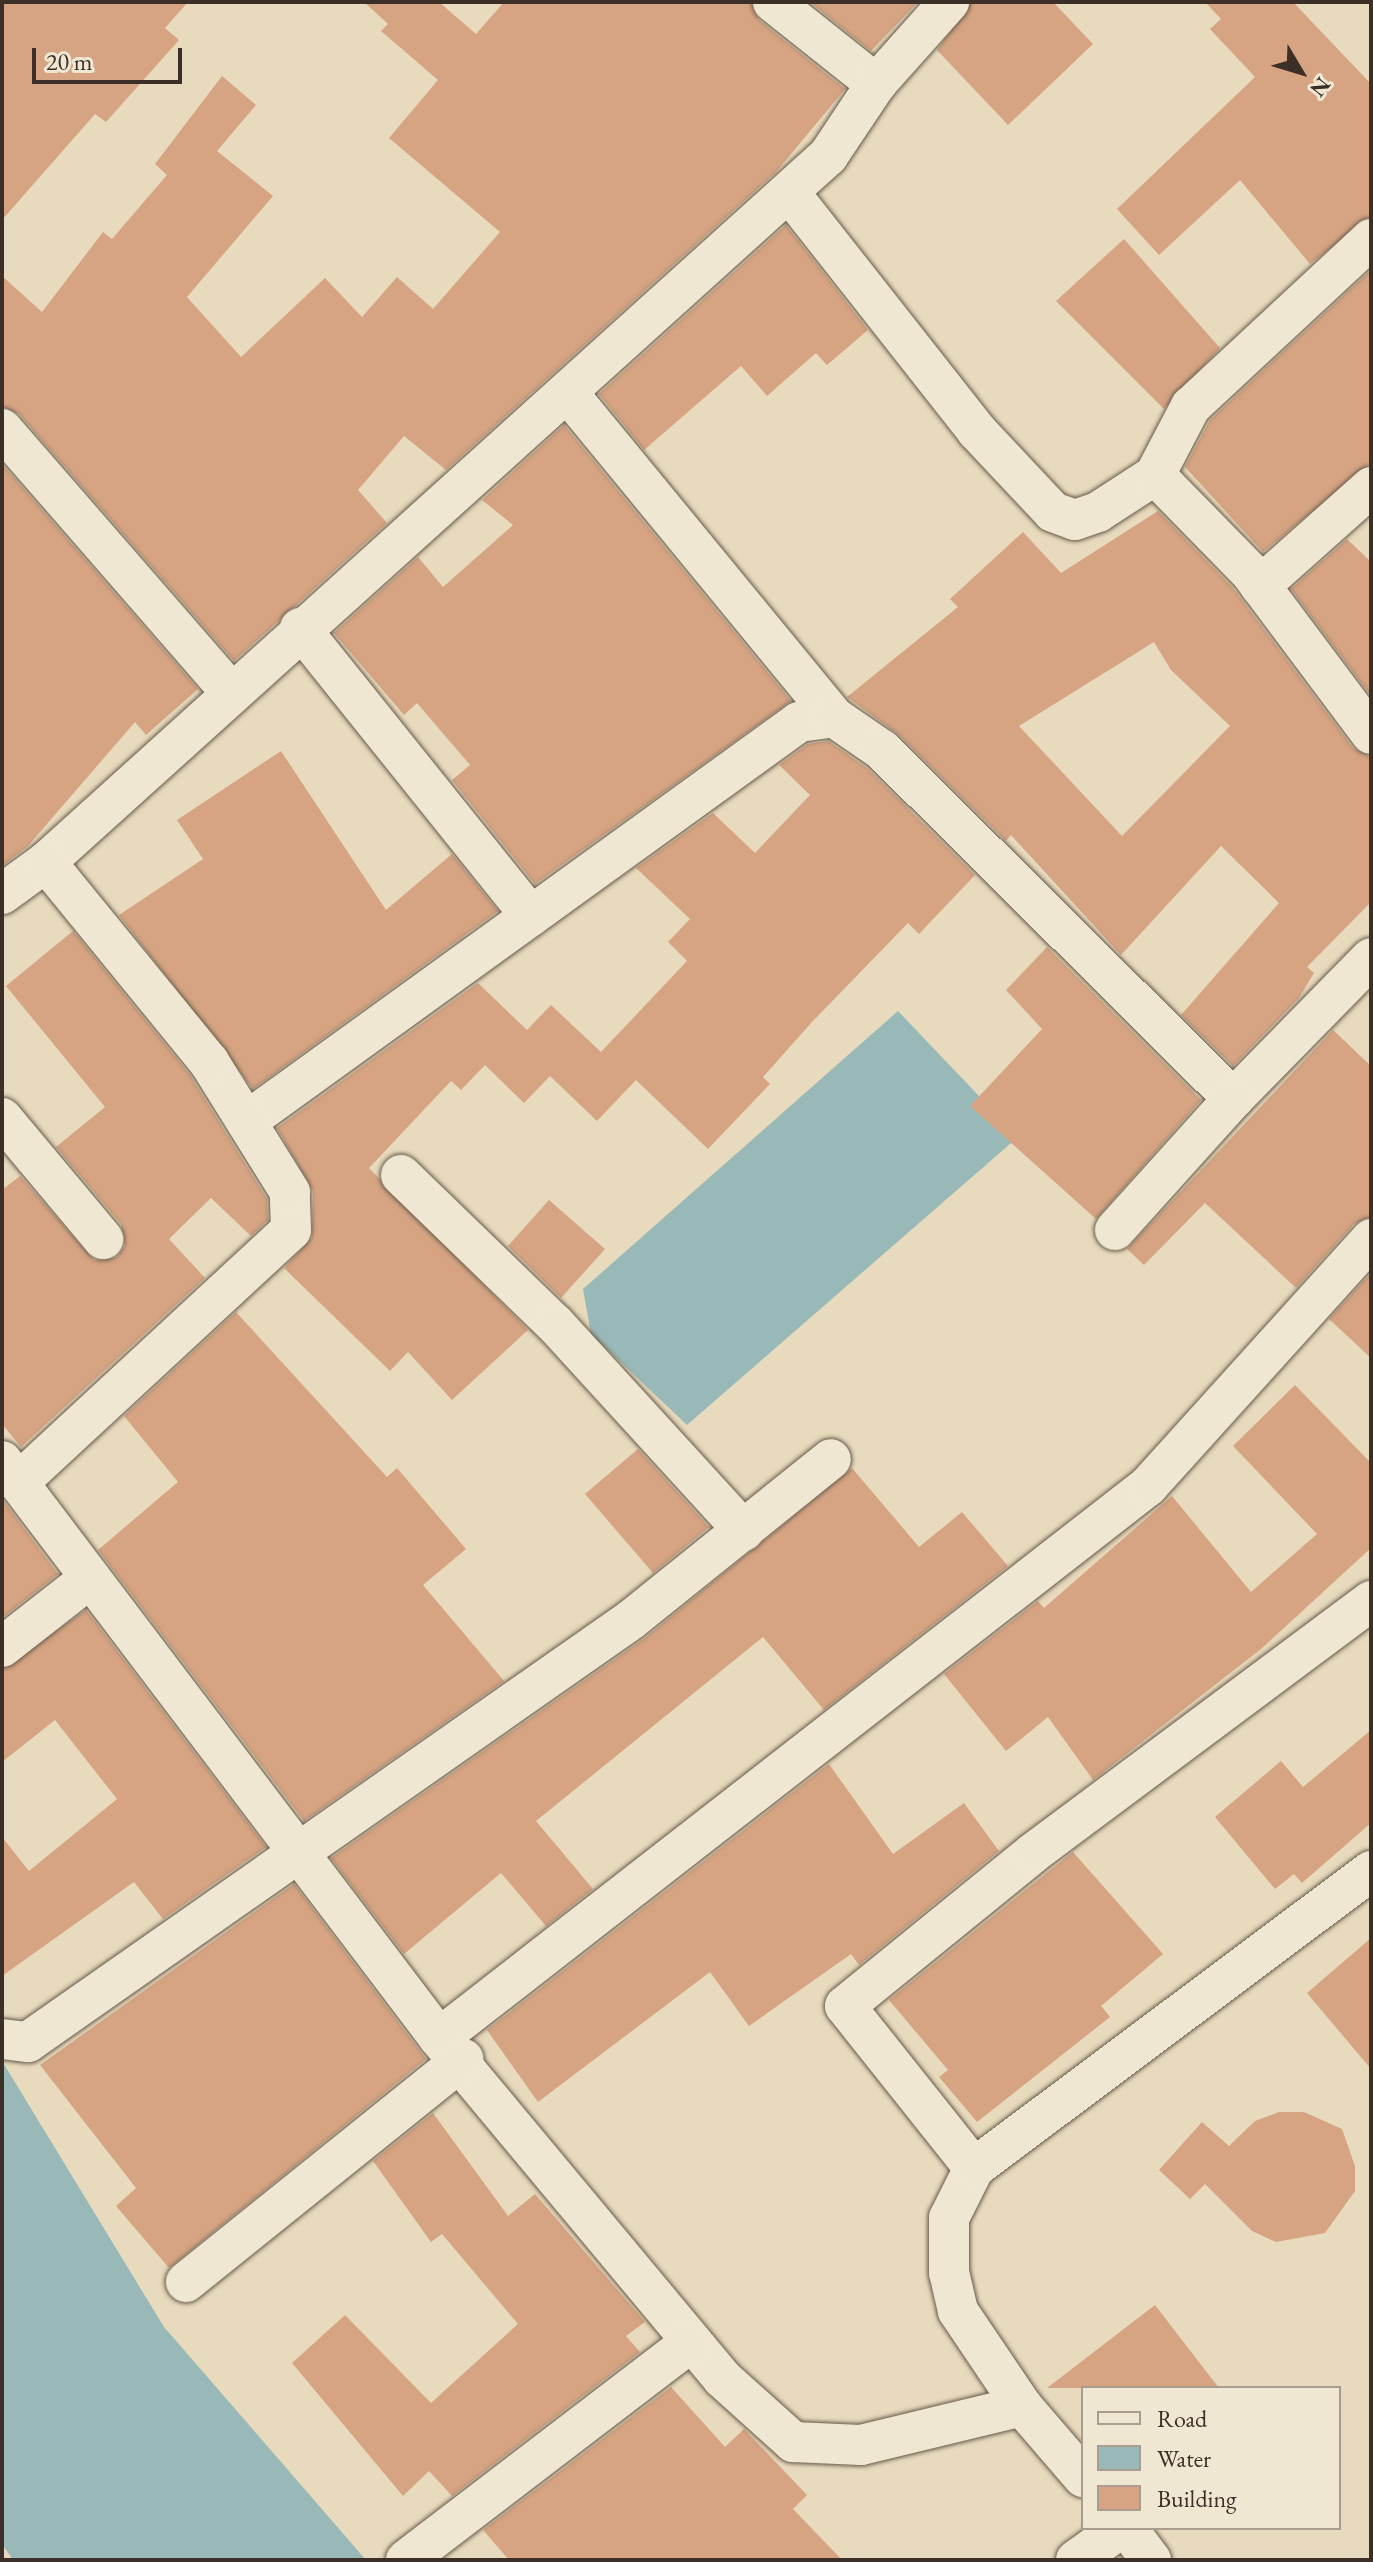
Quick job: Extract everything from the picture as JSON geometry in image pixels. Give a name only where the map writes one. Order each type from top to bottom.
[{"type":"street","points":[[773,2],[876,84]]},
{"type":"street","points":[[2,894],[46,862],[230,691],[828,156],[876,84],[949,2]]},
{"type":"street","points":[[789,192],[1038,500],[1075,520],[1155,475],[1191,406],[1371,239]]},
{"type":"street","points":[[567,392],[834,717],[882,750],[1233,1099]]},
{"type":"street","points":[[2,429],[230,691]]},
{"type":"street","points":[[1155,475],[1260,586],[1370,731]]},
{"type":"street","points":[[1260,586],[1371,487]]},
{"type":"street","points":[[300,628],[531,916]]},
{"type":"street","points":[[247,1121],[799,722],[834,717]]},
{"type":"street","points":[[46,862],[209,1062],[290,1192],[291,1230],[11,1471],[294,1849],[451,2049],[689,2344],[793,2442],[861,2445],[1022,2406]]},
{"type":"street","points":[[1115,1230],[1233,1099],[1371,958]]},
{"type":"street","points":[[2,1118],[103,1239]]},
{"type":"street","points":[[401,1175],[555,1324],[744,1531]]},
{"type":"street","points":[[186,2282],[451,2049],[1148,1486],[1371,1239]]},
{"type":"street","points":[[2,2039],[28,2042],[294,1849],[632,1619],[831,1459]]},
{"type":"street","points":[[2,1647],[90,1578]]},
{"type":"street","points":[[974,2168],[845,2006],[1033,1853],[1371,1601]]},
{"type":"street","points":[[1081,2475],[1022,2406],[958,2311],[949,2273],[949,2218],[974,2168],[1371,1871]]},
{"type":"street","points":[[406,2560],[689,2344]]},
{"type":"street","points":[[1076,2560],[1121,2530]]},
{"type":"street","points":[[1126,2530],[1151,2560]]},
{"type":"water","points":[[898,1011],[1018,1137],[687,1425],[591,1334],[583,1289]]},
{"type":"water","points":[[2,2061],[164,2327],[366,2560],[13,2560],[2,2544]]},
{"type":"building","points":[[2,2],[188,2],[165,28],[179,40],[106,122],[95,114],[2,220]]},
{"type":"building","points":[[364,2],[439,2],[476,34],[504,2],[751,2],[759,20],[845,89],[777,171],[446,470],[404,436],[358,490],[387,523],[234,661],[19,414],[2,407],[2,276],[42,312],[103,232],[112,239],[167,175],[155,164],[222,76],[256,105],[217,151],[273,196],[187,297],[241,357],[325,278],[362,317],[397,277],[433,309],[500,232],[389,138],[438,80],[381,31],[388,24]]},
{"type":"building","points":[[810,2],[918,2],[871,51]]},
{"type":"building","points":[[971,2],[1053,2],[1093,44],[1008,125],[937,50]]},
{"type":"building","points":[[1205,2],[1293,2],[1371,84],[1371,217],[1310,264],[1240,180],[1159,255],[1117,209],[1255,77],[1210,29],[1221,19]]},
{"type":"building","points":[[786,225],[868,330],[827,365],[816,353],[767,396],[741,366],[644,450],[599,394]]},
{"type":"building","points":[[1124,239],[1220,348],[1164,409],[1056,301]]},
{"type":"building","points":[[1371,270],[1371,463],[1263,552],[1185,467],[1210,420]]},
{"type":"building","points":[[564,425],[791,701],[535,884],[452,780],[470,765],[417,703],[404,715],[334,633],[418,557],[443,587],[513,525],[482,500]]},
{"type":"building","points":[[2,464],[198,689],[146,735],[135,722],[28,846],[2,866]]},
{"type":"building","points":[[1158,511],[1232,587],[1353,748],[1371,757],[1371,902],[1307,967],[1314,973],[1299,998],[1233,1066],[1181,1015],[1279,903],[1221,846],[1121,955],[1011,835],[1006,841],[898,734],[847,697],[958,607],[950,599],[1023,532],[1061,573]],"holes":[[[1154,642],[1171,670],[1230,726],[1122,836],[1019,726]]]},
{"type":"building","points":[[1347,539],[1371,562],[1371,696],[1291,589]]},
{"type":"building","points":[[828,741],[867,768],[975,875],[919,934],[908,923],[763,1077],[770,1084],[708,1149],[636,1080],[597,1121],[550,1076],[524,1103],[485,1065],[461,1090],[451,1081],[369,1168],[528,1330],[452,1400],[408,1352],[390,1371],[284,1268],[312,1238],[313,1191],[277,1128],[478,983],[527,1030],[551,1005],[601,1052],[687,961],[668,942],[690,919],[636,868],[713,813],[755,853],[810,795],[779,765],[808,744]]},
{"type":"building","points":[[281,751],[386,910],[452,854],[498,911],[253,1089],[119,915],[203,859],[177,820]]},
{"type":"building","points":[[73,931],[190,1075],[267,1199],[268,1220],[251,1236],[211,1198],[169,1239],[205,1278],[21,1447],[2,1424],[2,1190],[20,1176],[94,1260],[117,1257],[125,1246],[121,1224],[56,1147],[105,1107],[6,986]]},
{"type":"building","points":[[1047,947],[1201,1100],[1096,1219],[970,1106],[1042,1029],[1006,990]]},
{"type":"building","points":[[1333,1030],[1371,1066],[1371,1217],[1354,1224],[1296,1288],[1205,1203],[1144,1265],[1127,1249]]},
{"type":"building","points":[[549,1200],[605,1249],[561,1298],[508,1246]]},
{"type":"building","points":[[1371,1273],[1371,1358],[1329,1319]]},
{"type":"building","points":[[236,1312],[387,1477],[397,1468],[466,1549],[423,1585],[504,1681],[304,1821],[98,1550],[178,1482],[124,1416]]},
{"type":"building","points":[[1295,1385],[1371,1463],[1371,1548],[1261,1649],[1093,1780],[1048,1717],[1006,1751],[944,1674],[1038,1601],[1044,1608],[1172,1496],[1251,1592],[1317,1534],[1233,1446]]},
{"type":"building","points":[[638,1449],[709,1527],[653,1573],[585,1494]]},
{"type":"building","points":[[852,1468],[919,1547],[962,1512],[1008,1566],[824,1710],[763,1637],[536,1821],[593,1889],[546,1926],[501,1873],[404,1954],[331,1858],[645,1638]]},
{"type":"building","points":[[2,1499],[58,1574],[2,1618]]},
{"type":"building","points":[[86,1610],[266,1847],[163,1919],[134,1882],[2,1976],[2,1837],[29,1871],[117,1799],[55,1720],[2,1762],[2,1669]]},
{"type":"building","points":[[1371,1730],[1371,1823],[1302,1883],[1294,1874],[1275,1889],[1215,1817],[1281,1761],[1303,1787]]},
{"type":"building","points":[[829,1764],[893,1854],[964,1803],[999,1851],[859,1965],[851,1954],[749,2026],[710,1972],[538,2102],[487,2030]]},
{"type":"building","points":[[1073,1852],[1163,1954],[1101,2006],[1110,2017],[977,2122],[939,2077],[948,2070],[889,2000]]},
{"type":"building","points":[[294,1884],[426,2059],[169,2268],[116,2206],[136,2188],[40,2065]]},
{"type":"building","points":[[1371,1938],[1371,2069],[1307,1993]]},
{"type":"building","points":[[1279,2112],[1304,2112],[1342,2129],[1355,2166],[1355,2191],[1325,2233],[1276,2242],[1252,2231],[1205,2184],[1190,2199],[1159,2170],[1202,2122],[1229,2146],[1255,2121]]},
{"type":"building","points":[[433,2113],[508,2216],[535,2194],[645,2322],[626,2336],[640,2352],[452,2496],[429,2471],[403,2496],[292,2363],[345,2315],[431,2403],[518,2324],[442,2234],[431,2242],[373,2161]]},
{"type":"building","points":[[1155,2305],[1217,2386],[1081,2386],[1047,2388]]},
{"type":"building","points":[[671,2387],[725,2447],[744,2429],[807,2495],[793,2509],[842,2560],[509,2560],[483,2530]]}]
